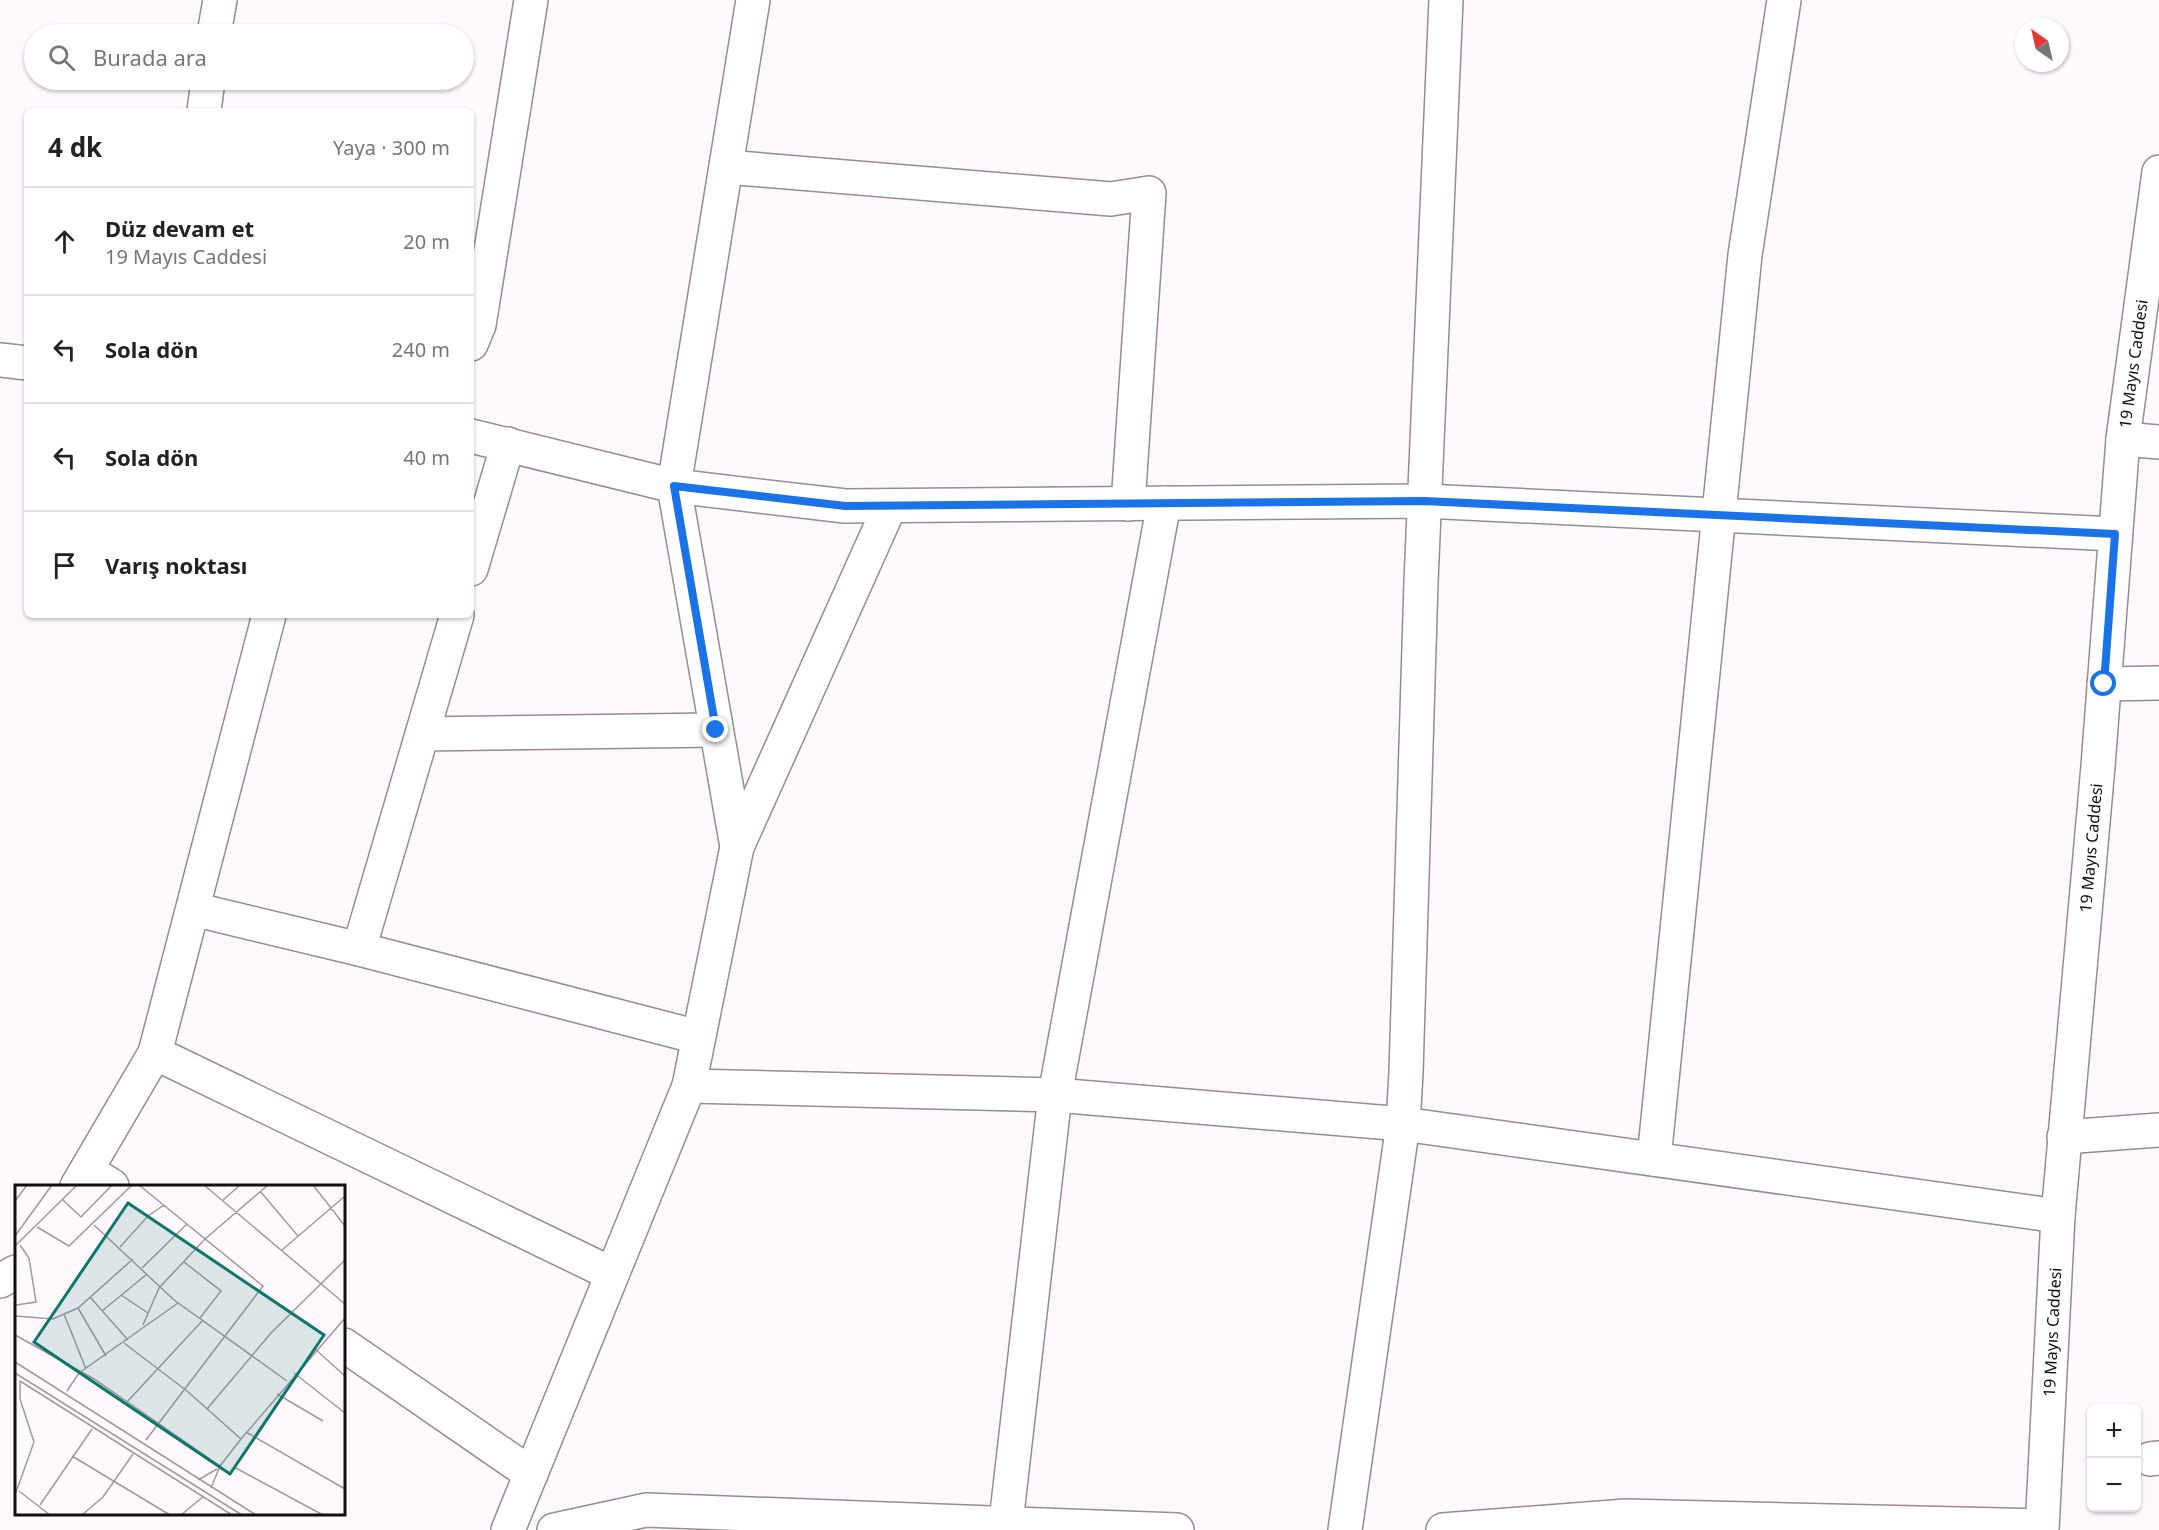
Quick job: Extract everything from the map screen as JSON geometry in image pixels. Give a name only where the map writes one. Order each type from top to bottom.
[{"type":"street","points":[[216,24],[220,0]]},
{"type":"street","points":[[474,337],[479,325],[531,0]]},
{"type":"street","points":[[736,848],[674,486],[753,0]]},
{"type":"street","points":[[1345,1530],[1403,1124],[1407,1072],[1424,501],[1446,0]]},
{"type":"street","points":[[1654,1159],[1744,255],[1784,0]]},
{"type":"street","points":[[204,108],[207,90]]},
{"type":"street","points":[[726,166],[1111,199],[1149,193],[1128,504]]},
{"type":"street","name":"19 Mayıs Caddesi","points":[[2041,1529],[2058,1216],[2123,439],[2159,172]]},
{"type":"street","points":[[0,360],[24,363]]},
{"type":"street","points":[[474,437],[674,486],[845,506],[1424,501],[2115,534]]},
{"type":"street","points":[[2123,439],[2159,442]]},
{"type":"street","points":[[474,559],[508,444]]},
{"type":"street","points":[[1006,1522],[1054,1095],[1164,503]]},
{"type":"street","points":[[508,1530],[689,1086],[736,848],[890,506]]},
{"type":"street","points":[[92,1181],[155,1053],[268,618]]},
{"type":"street","points":[[359,949],[456,618]]},
{"type":"street","points":[[2104,684],[2159,683]]},
{"type":"street","points":[[422,734],[716,730]]},
{"type":"street","points":[[193,909],[359,949],[698,1037]]},
{"type":"street","points":[[155,1053],[612,1274]]},
{"type":"street","points":[[689,1086],[1054,1095],[1403,1124],[2058,1216]]},
{"type":"street","points":[[2064,1137],[2159,1130]]},
{"type":"street","points":[[0,1281],[15,1273]]},
{"type":"street","points":[[345,1346],[531,1474]]},
{"type":"street","points":[[554,1530],[646,1510],[1177,1530]]},
{"type":"street","points":[[1443,1530],[1626,1516],[2041,1529]]},
{"type":"route","points":[[716,730],[674,486],[845,506],[1424,501],[2115,534],[2104,684]]}]
